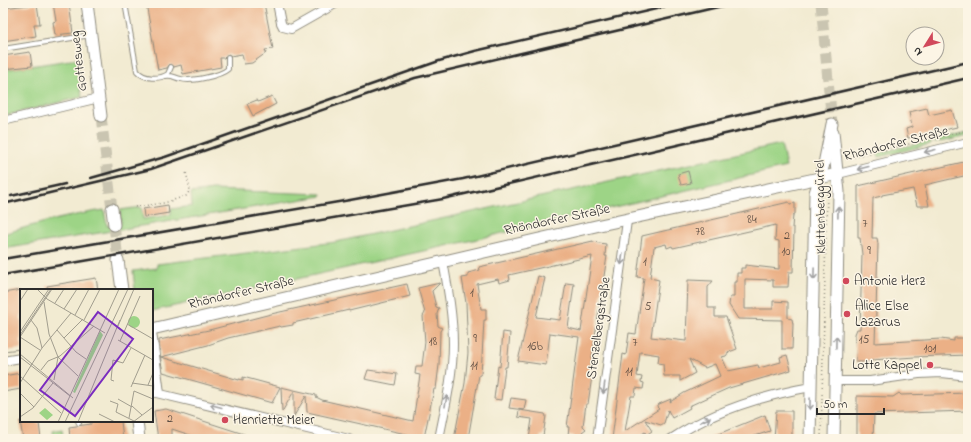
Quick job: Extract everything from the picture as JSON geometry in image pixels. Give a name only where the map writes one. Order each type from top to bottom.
[{"type":"street","name":"Gottesweg","points":[[87,3],[101,116]]},
{"type":"street","points":[[277,3],[283,27],[291,29],[337,3]]},
{"type":"street","points":[[3,121],[99,98]]},
{"type":"street","name":"Klettenberggürtel","points":[[810,439],[815,193],[820,178],[832,124],[838,174],[834,439]]},
{"type":"street","name":"Rhöndorfer Straße","points":[[153,330],[443,261],[838,174],[968,142]]},
{"type":"street","points":[[112,209],[114,225]]},
{"type":"street","name":"Stenzelbergstraße","points":[[597,439],[627,221]]},
{"type":"street","points":[[118,260],[122,289]]},
{"type":"street","points":[[439,439],[451,374],[453,346],[452,308],[443,261]]},
{"type":"street","points":[[153,346],[156,392],[349,439]]},
{"type":"street","points":[[3,361],[20,358]]},
{"type":"street","points":[[835,381],[870,380],[919,374],[942,373],[968,376]]},
{"type":"street","points":[[671,439],[683,431],[741,404],[766,396],[811,387]]},
{"type":"street","points":[[137,422],[140,439]]},
{"type":"lane","points":[[125,3],[137,71],[147,77],[173,75],[184,80],[218,75],[228,69],[228,57]]},
{"type":"lane","points":[[3,49],[91,35]]},
{"type":"lane","points":[[165,76],[170,71],[171,67]]},
{"type":"path","points":[[846,159],[968,130]]},
{"type":"path","points":[[135,207],[164,203],[186,196],[190,190],[186,172]]},
{"type":"path","points":[[820,193],[827,192],[821,439]]},
{"type":"green space","points":[[77,59],[82,97],[3,116],[3,70]]},
{"type":"green space","points":[[968,132],[968,136],[935,143],[934,140]]},
{"type":"green space","points":[[930,141],[931,144],[879,157],[877,153]]},
{"type":"green space","points":[[781,144],[786,167],[473,240],[153,311],[153,289],[135,289],[133,271],[157,268],[157,264],[336,242]]},
{"type":"green space","points":[[213,190],[322,194],[322,196],[3,249],[3,234],[66,217],[104,210],[107,226],[121,223],[120,210],[141,207],[143,219],[171,215],[171,209],[192,206],[191,193]]},
{"type":"green space","points":[[62,429],[63,439],[54,439],[53,431]]},
{"type":"building","points":[[53,3],[69,3],[73,33],[55,35],[53,22],[56,21]]},
{"type":"building","points":[[146,3],[264,3],[273,49],[265,50],[266,53],[252,63],[244,64],[242,54],[231,56],[228,54],[224,58],[220,58],[221,67],[183,74],[181,65],[174,67],[170,64],[167,68],[158,70]]},
{"type":"building","points":[[37,4],[40,24],[34,24],[36,36],[3,41],[3,8]]},
{"type":"building","points":[[30,52],[32,66],[3,69],[3,56]]},
{"type":"building","points":[[272,96],[276,104],[253,116],[247,104],[257,100],[258,102]]},
{"type":"building","points":[[927,108],[929,115],[952,110],[957,127],[908,138],[906,129],[912,127],[909,112]]},
{"type":"building","points":[[968,161],[968,175],[925,185],[929,206],[917,206],[913,189],[873,198],[872,238],[877,238],[878,244],[875,343],[941,339],[954,341],[954,338],[964,338],[964,340],[968,340],[968,355],[915,357],[872,360],[872,362],[856,362],[855,334],[857,329],[860,329],[862,254],[860,238],[858,238],[858,186]]},
{"type":"building","points":[[688,171],[691,183],[681,185],[678,174]]},
{"type":"building","points":[[789,202],[790,204],[795,203],[795,214],[793,215],[792,228],[794,228],[793,272],[789,272],[788,287],[773,287],[773,280],[745,279],[745,309],[773,309],[773,301],[788,302],[788,318],[792,319],[793,324],[792,349],[782,349],[782,320],[738,319],[729,305],[730,297],[734,297],[734,282],[737,282],[737,273],[741,273],[741,268],[745,268],[745,265],[779,269],[779,241],[775,240],[776,225],[673,248],[672,246],[667,248],[666,244],[654,247],[650,278],[659,280],[651,337],[686,341],[688,280],[713,281],[708,287],[708,308],[715,308],[715,317],[726,317],[737,349],[722,357],[728,371],[758,365],[759,368],[781,362],[780,357],[787,355],[791,370],[729,388],[689,406],[690,408],[672,418],[668,410],[664,423],[661,425],[645,420],[652,431],[646,435],[645,432],[634,439],[612,439],[623,354],[626,355],[629,333],[636,334],[644,278],[637,277],[642,236]],"holes":[[[640,352],[659,355],[658,363],[663,364],[664,376],[680,376],[680,381],[695,373],[689,359],[705,368],[715,364],[720,376],[684,393],[670,402],[671,399],[659,404],[657,407],[659,409],[625,431],[631,396],[635,396],[636,388],[643,389],[644,383],[641,382],[642,377],[637,376]]]},
{"type":"building","points":[[168,205],[169,213],[144,217],[143,209]]},
{"type":"building","points":[[593,241],[606,244],[605,256],[607,256],[590,370],[590,375],[592,376],[583,426],[586,429],[582,432],[581,439],[574,439],[574,436],[568,435],[569,427],[567,427],[579,337],[550,333],[546,365],[518,361],[538,276],[545,278],[536,317],[560,320],[566,283],[574,284],[568,328],[581,331],[592,256],[509,275],[510,280],[499,283],[498,279],[477,284],[481,309],[486,309],[481,375],[479,375],[468,439],[454,439],[465,383],[468,353],[466,303],[462,278],[468,277],[468,273],[480,270],[479,267]]},
{"type":"building","points":[[96,278],[98,289],[48,289],[47,286]]},
{"type":"building","points":[[440,283],[432,291],[436,307],[439,308],[437,314],[438,326],[442,328],[440,331],[439,365],[436,389],[434,389],[424,438],[307,412],[306,396],[294,416],[294,391],[282,412],[281,387],[316,395],[316,397],[322,400],[413,421],[420,375],[415,374],[416,366],[422,366],[425,342],[423,316],[425,313],[418,288]]},
{"type":"building","points":[[407,284],[410,296],[293,323],[293,325],[280,326],[228,338],[208,345],[161,357],[239,380],[243,380],[243,377],[280,387],[272,403],[163,372],[161,362],[159,340],[209,330],[271,314]]},
{"type":"building","points":[[20,290],[20,349],[3,351],[3,293]]},
{"type":"building","points":[[503,332],[510,333],[507,367],[505,367],[501,400],[494,399],[498,366],[500,367]]},
{"type":"building","points":[[368,370],[397,374],[395,385],[365,379]]},
{"type":"building","points":[[20,373],[20,389],[3,392],[3,376]]},
{"type":"building","points":[[899,393],[901,395],[968,393],[968,411],[874,414],[873,439],[857,439],[857,396],[893,397]]},
{"type":"building","points":[[511,398],[526,400],[524,410],[509,408]]},
{"type":"building","points":[[166,409],[253,437],[253,439],[202,439],[172,429],[172,439],[158,439],[154,411]]},
{"type":"building","points":[[519,410],[545,414],[543,436],[541,435],[540,439],[529,439],[532,419],[518,417]]},
{"type":"building","points":[[776,411],[792,411],[792,439],[774,439]]},
{"type":"building","points":[[765,415],[770,431],[746,439],[706,439]]},
{"type":"building","points":[[20,422],[39,423],[41,439],[23,439]]},
{"type":"building","points":[[91,422],[121,422],[123,439],[70,439],[69,427],[91,424]]},
{"type":"tunnel","points":[[821,3],[832,124]]},
{"type":"tunnel","points":[[101,116],[112,209]]},
{"type":"tunnel","points":[[114,225],[118,260]]},
{"type":"railway","points":[[91,178],[165,157],[439,61],[475,51],[682,3]]},
{"type":"railway","points":[[3,204],[151,169],[415,78],[735,3]]},
{"type":"railway","points":[[3,259],[350,200],[463,179],[968,62]]},
{"type":"railway","points":[[3,275],[443,199],[968,78]]},
{"type":"railway","points":[[11,196],[65,184]]},
{"type":"place","name":"Antonie Herz","points":[[846,281]]},
{"type":"place","name":"Alice Else Lazarus","points":[[847,314]]},
{"type":"place","name":"Lotte Kappel","points":[[930,365]]},
{"type":"place","name":"Henriette Meier","points":[[225,420]]}]
